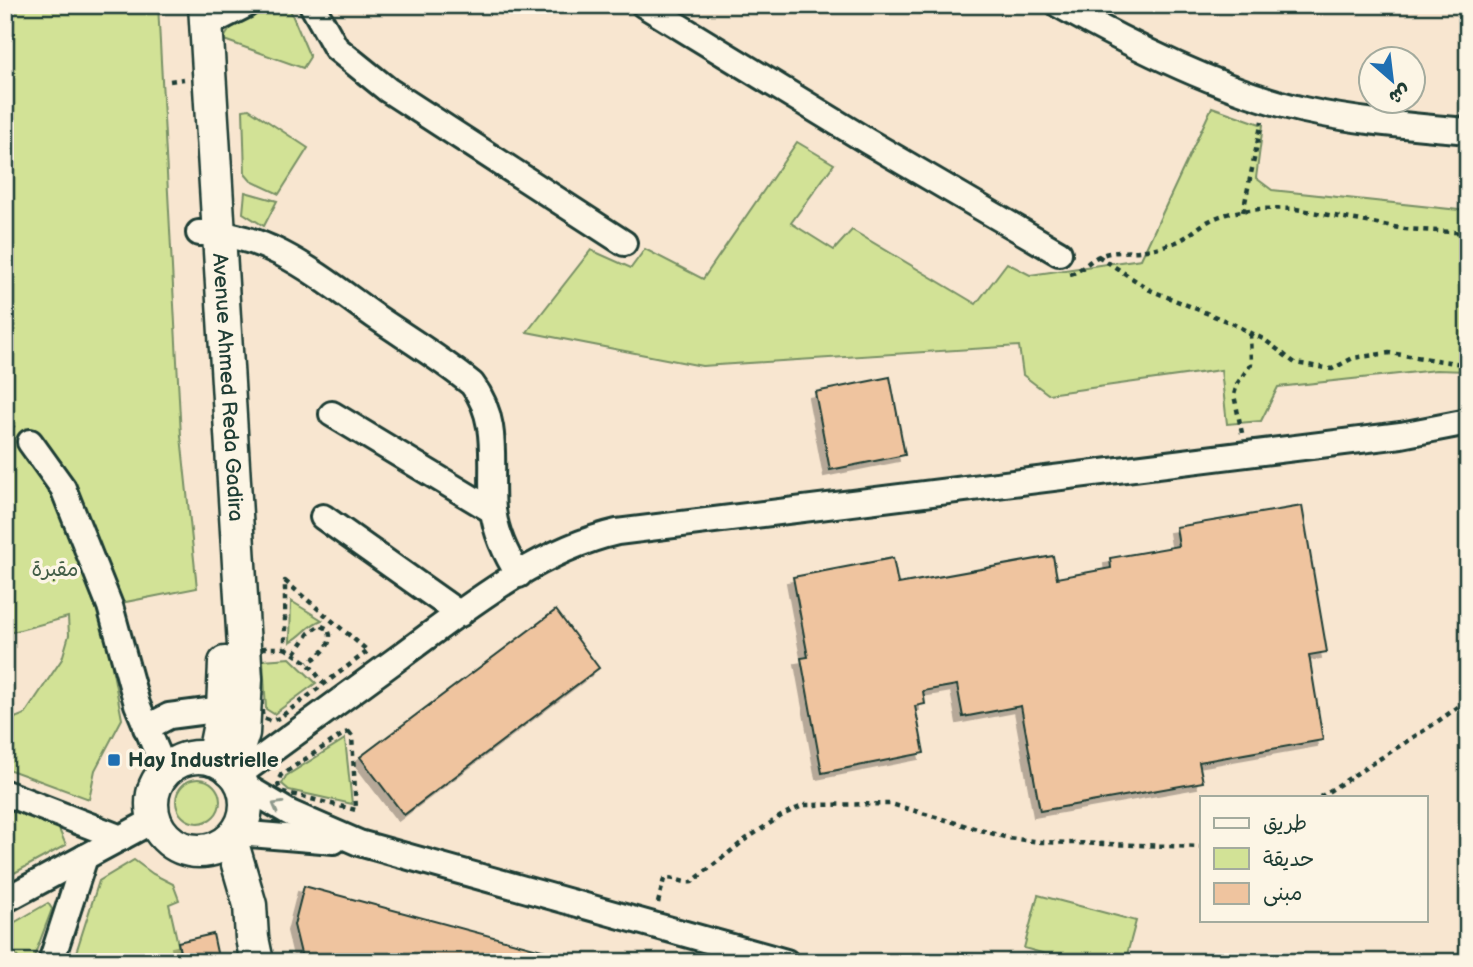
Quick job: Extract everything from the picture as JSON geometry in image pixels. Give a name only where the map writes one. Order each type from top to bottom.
[{"type":"main road","name":"Avenue Ahmed Reda Gadira","points":[[198,12],[226,681],[223,709],[231,772]]},
{"type":"main road","name":"Avenue Ahmed Reda Gadira","points":[[208,232],[246,679],[243,733],[231,772]]},
{"type":"main road","points":[[193,757],[231,772],[246,795],[245,815],[224,841],[194,852],[174,845],[159,830],[154,820],[154,789],[165,771],[174,764],[193,757]]},
{"type":"main road","points":[[224,841],[223,879],[255,950]]},
{"type":"street","points":[[198,12],[246,5]]},
{"type":"street","points":[[312,5],[336,48],[388,90],[624,243]]},
{"type":"street","points":[[644,5],[867,141],[1059,253]]},
{"type":"street","points":[[1059,5],[1110,33],[1173,62],[1267,99],[1305,110],[1376,122],[1468,131]]},
{"type":"street","points":[[208,232],[256,242],[295,261],[471,384],[481,396],[490,420],[493,511],[503,547],[519,575]]},
{"type":"street","points":[[332,414],[493,511]]},
{"type":"street","points":[[786,962],[359,843],[290,813],[231,772],[519,575],[572,545],[617,532],[1401,435],[1468,422]]},
{"type":"street","points":[[30,442],[63,488],[110,606],[137,704],[165,771]]},
{"type":"street","points":[[323,517],[460,614]]},
{"type":"street","points":[[146,728],[169,716],[223,709]]},
{"type":"street","points":[[5,793],[121,838]]},
{"type":"street","points":[[5,900],[154,820]]},
{"type":"street","points":[[224,841],[359,843]]},
{"type":"street","points":[[51,962],[85,857]]},
{"type":"path","points":[[1243,212],[1267,99]]},
{"type":"path","points":[[1059,253],[1054,261],[1055,267],[1065,275],[1077,272],[1097,256],[1173,244],[1187,238],[1214,218],[1243,212],[1296,209],[1405,229],[1468,233]]},
{"type":"path","points":[[1097,256],[1150,290],[1250,332],[1273,345],[1295,363],[1336,368],[1353,358],[1389,353],[1468,365]]},
{"type":"path","points":[[1246,454],[1234,395],[1237,384],[1251,364],[1250,332]]},
{"type":"path","points":[[285,648],[285,581],[368,651],[279,718],[271,721],[263,718],[259,648],[285,648],[295,653],[308,663],[324,684]]},
{"type":"path","points":[[324,626],[329,618]]},
{"type":"path","points":[[295,653],[309,633],[320,625],[324,626]]},
{"type":"path","points":[[308,663],[330,643],[330,635],[324,626]]},
{"type":"path","points":[[1322,796],[1468,700]]},
{"type":"path","points":[[349,732],[352,736],[356,810],[322,802],[283,792],[278,780],[301,760],[349,732]]},
{"type":"path","points":[[652,924],[664,879],[669,878],[684,884],[692,882],[746,839],[784,814],[805,805],[891,804],[1009,838],[1041,842],[1200,847]]},
{"type":"green space","name":"مقبرة","points":[[5,5],[158,5],[181,436],[197,588],[121,603],[105,631],[122,719],[95,770],[89,799],[5,768],[5,722],[25,714],[62,659],[69,635],[68,617],[5,634]]},
{"type":"green space","points":[[270,5],[288,5],[310,57],[303,68],[224,40],[231,28]]},
{"type":"green space","points":[[1212,107],[1263,125],[1256,178],[1272,190],[1468,211],[1468,371],[1436,370],[1278,387],[1261,421],[1227,424],[1221,370],[1048,394],[1023,375],[1019,346],[702,366],[527,332],[591,250],[631,268],[645,249],[703,279],[797,142],[834,164],[791,223],[834,250],[852,230],[976,304],[1007,263],[1030,275],[1141,259]]},
{"type":"green space","points":[[249,109],[308,148],[279,194],[251,181],[245,174],[243,110]]},
{"type":"green space","points":[[245,192],[277,201],[264,226],[243,213]]},
{"type":"green space","points":[[291,601],[322,620],[290,642]]},
{"type":"green space","points":[[290,658],[316,683],[274,714],[266,709],[263,660]]},
{"type":"green space","points":[[345,739],[352,804],[289,790],[282,784],[286,776]]},
{"type":"green space","points":[[198,779],[213,786],[220,801],[213,816],[198,823],[183,816],[176,801],[183,786]]},
{"type":"green space","points":[[13,808],[58,827],[66,845],[5,878],[5,826]]},
{"type":"green space","points":[[134,860],[173,884],[179,900],[169,904],[182,962],[73,962],[99,881]]},
{"type":"green space","points":[[1038,895],[1136,921],[1125,962],[1074,962],[1024,948]]},
{"type":"green space","points":[[48,903],[52,909],[32,962],[21,962],[5,940],[5,928]]},
{"type":"building","points":[[890,377],[905,455],[830,470],[815,392]]},
{"type":"building","points":[[1302,506],[1327,652],[1309,655],[1323,740],[1199,762],[1203,782],[1040,811],[1021,706],[963,717],[957,685],[923,691],[925,704],[915,706],[924,753],[822,773],[801,658],[808,657],[793,577],[893,558],[898,584],[1053,556],[1057,578],[1111,568],[1110,558],[1179,546],[1176,527]]},
{"type":"building","points":[[556,610],[599,668],[404,815],[360,757]]},
{"type":"building","points":[[304,886],[564,956],[563,962],[303,962],[294,925]]},
{"type":"building","points":[[213,934],[219,962],[182,962],[178,942]]},
{"type":"place","name":"Hay Industrielle","points":[[114,760]]}]
